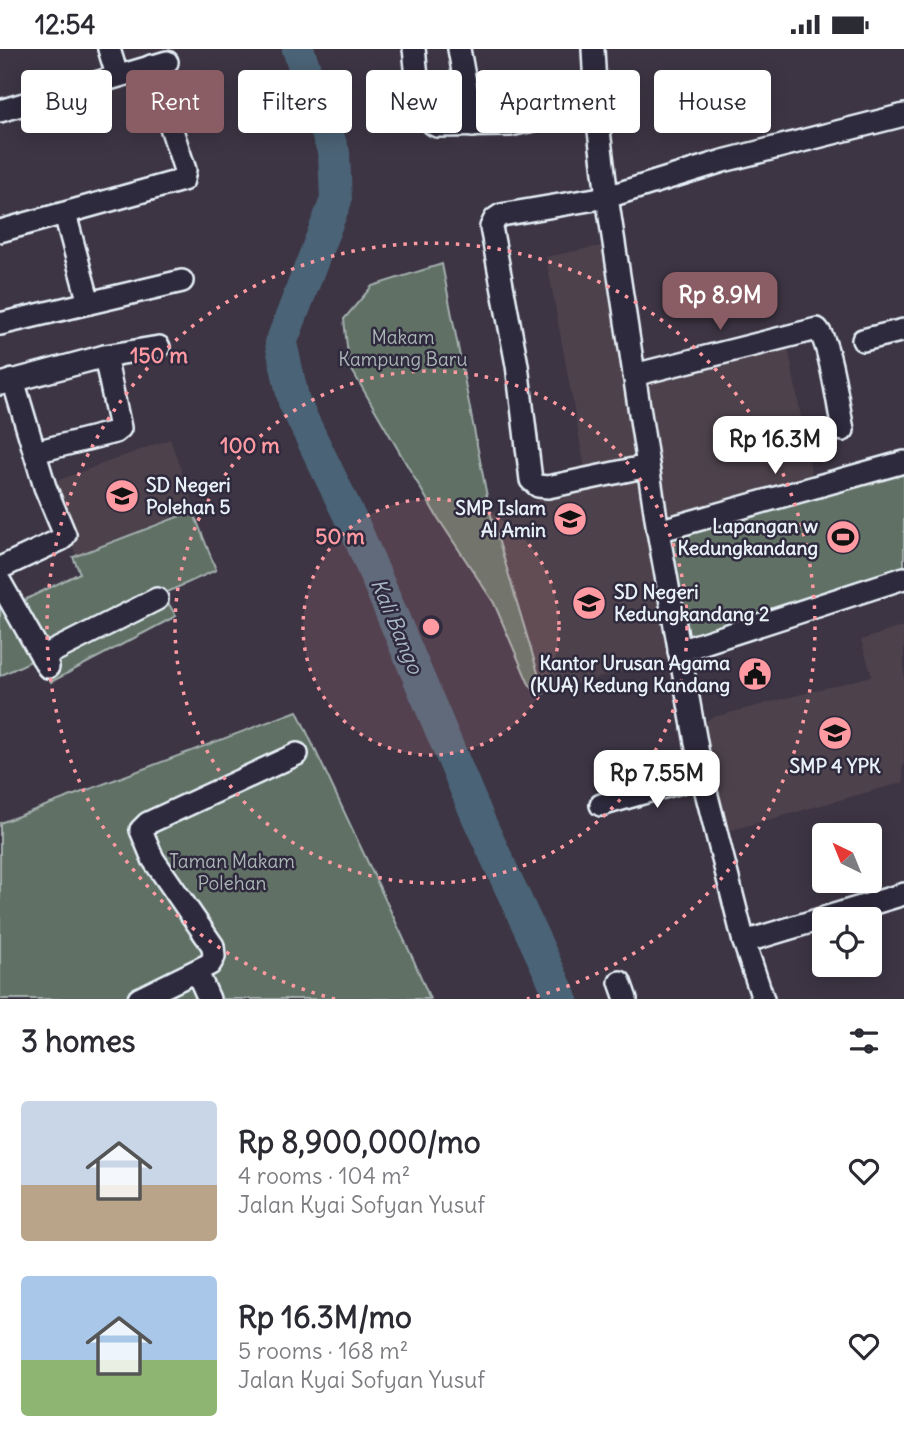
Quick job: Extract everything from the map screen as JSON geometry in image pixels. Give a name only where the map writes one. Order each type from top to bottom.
[{"type":"street","points":[[110,49],[117,75]]},
{"type":"street","points":[[414,49],[424,113],[428,119],[437,125],[476,126]]},
{"type":"street","points":[[459,49],[473,126]]},
{"type":"street","points":[[593,49],[594,70]]},
{"type":"street","points":[[0,111],[159,64],[185,170],[183,180],[0,231]]},
{"type":"street","points":[[648,466],[548,488],[538,486],[531,480],[517,365],[491,227],[495,219],[501,215],[607,197],[723,161],[904,115]]},
{"type":"street","points":[[599,133],[658,531],[702,776],[744,942],[763,999]]},
{"type":"street","points":[[65,213],[89,303]]},
{"type":"street","points":[[0,324],[182,281]]},
{"type":"street","points":[[634,375],[817,329],[828,352],[843,431]]},
{"type":"street","points":[[863,340],[904,330]]},
{"type":"street","points":[[0,568],[62,539],[65,535],[7,382],[105,356],[159,347]]},
{"type":"street","points":[[35,452],[115,432],[120,428],[105,356]]},
{"type":"street","points":[[658,531],[904,462]]},
{"type":"street","points":[[680,651],[904,578]]},
{"type":"street","points":[[0,582],[45,662],[157,599]]},
{"type":"street","points":[[139,999],[197,972],[210,964],[214,957],[214,946],[153,859],[141,829],[148,823],[297,754]]},
{"type":"street","points":[[601,805],[702,776]]},
{"type":"street","points":[[744,942],[904,894]]},
{"type":"street","points":[[197,972],[209,999]]},
{"type":"shaded area","points":[[606,245],[643,459],[586,474],[546,257]]},
{"type":"shaded area","points":[[787,341],[813,482],[666,525],[641,380]]},
{"type":"shaded area","name":"SD Negeri Polehan 5","points":[[170,439],[195,508],[76,555],[48,484]]},
{"type":"shaded area","name":"SD Negeri Kedungkandang 2","points":[[640,474],[671,658],[544,693],[490,512]]},
{"type":"shaded area","points":[[904,626],[904,782],[728,831],[700,731],[704,724],[710,718],[872,676],[861,640]]},
{"type":"green space","name":"Makam Kampung Baru","points":[[442,264],[490,512],[544,693],[537,695],[528,682],[494,603],[436,515],[349,365],[344,319],[372,286]]},
{"type":"green space","points":[[904,470],[904,570],[687,638],[669,536]]},
{"type":"green space","points":[[193,511],[216,570],[163,594],[176,616],[51,682],[35,659],[0,676],[0,591],[10,607],[80,573],[73,557]]},
{"type":"green space","name":"Taman Makam Polehan","points":[[297,711],[430,999],[0,999],[0,823]]},
{"type":"waterway","name":"Kali Bango","points":[[298,49],[334,153],[336,200],[281,343],[294,402],[357,532],[478,818],[562,999]]},
{"type":"place","name":"SD Negeri Polehan 5","points":[[122,496]]},
{"type":"place","name":"SMP Islam Al Amin","points":[[570,519]]},
{"type":"place","name":"Lapangan w Kedungkandang","points":[[843,537]]},
{"type":"place","name":"SD Negeri Kedungkandang 2","points":[[589,603]]},
{"type":"place","name":"Kantor Urusan Agama (KUA) Kedung Kandang","points":[[755,674]]},
{"type":"place","name":"SMP 4 YPK","points":[[835,733]]}]
